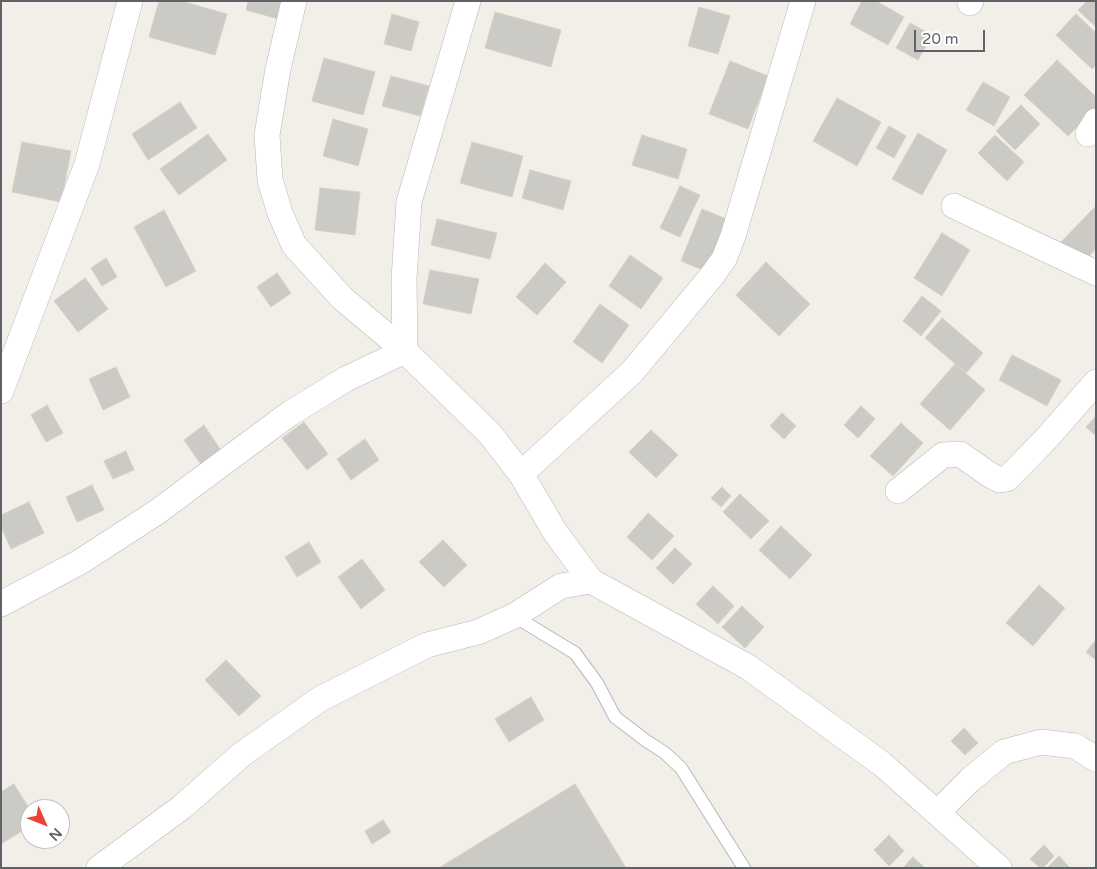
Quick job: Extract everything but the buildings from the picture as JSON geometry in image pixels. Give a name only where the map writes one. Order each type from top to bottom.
[{"type":"street","points":[[1,391],[87,164],[130,1]]},
{"type":"street","points":[[294,1],[278,69],[268,135],[270,180],[280,213],[294,245],[342,298],[405,351],[490,434],[521,474],[555,532],[591,580],[748,667],[882,764],[999,868]]},
{"type":"street","points":[[405,351],[404,279],[409,202],[468,1]]},
{"type":"street","points":[[521,474],[632,372],[724,259],[733,236],[803,1]]},
{"type":"street","points":[[954,206],[1096,273]]},
{"type":"street","points":[[1,604],[80,562],[157,512],[289,414],[346,379],[405,351]]},
{"type":"street","points":[[898,491],[943,455],[960,454],[990,475],[1000,480],[1008,479],[1096,382]]},
{"type":"street","points":[[99,868],[182,807],[241,755],[320,699],[427,645],[478,632],[514,616],[561,586],[591,580]]},
{"type":"street","points":[[937,813],[970,780],[1004,752],[1041,742],[1075,746],[1096,759]]},
{"type":"lane","points":[[514,616],[575,653],[598,683],[616,717],[665,753],[681,768],[744,868]]}]
